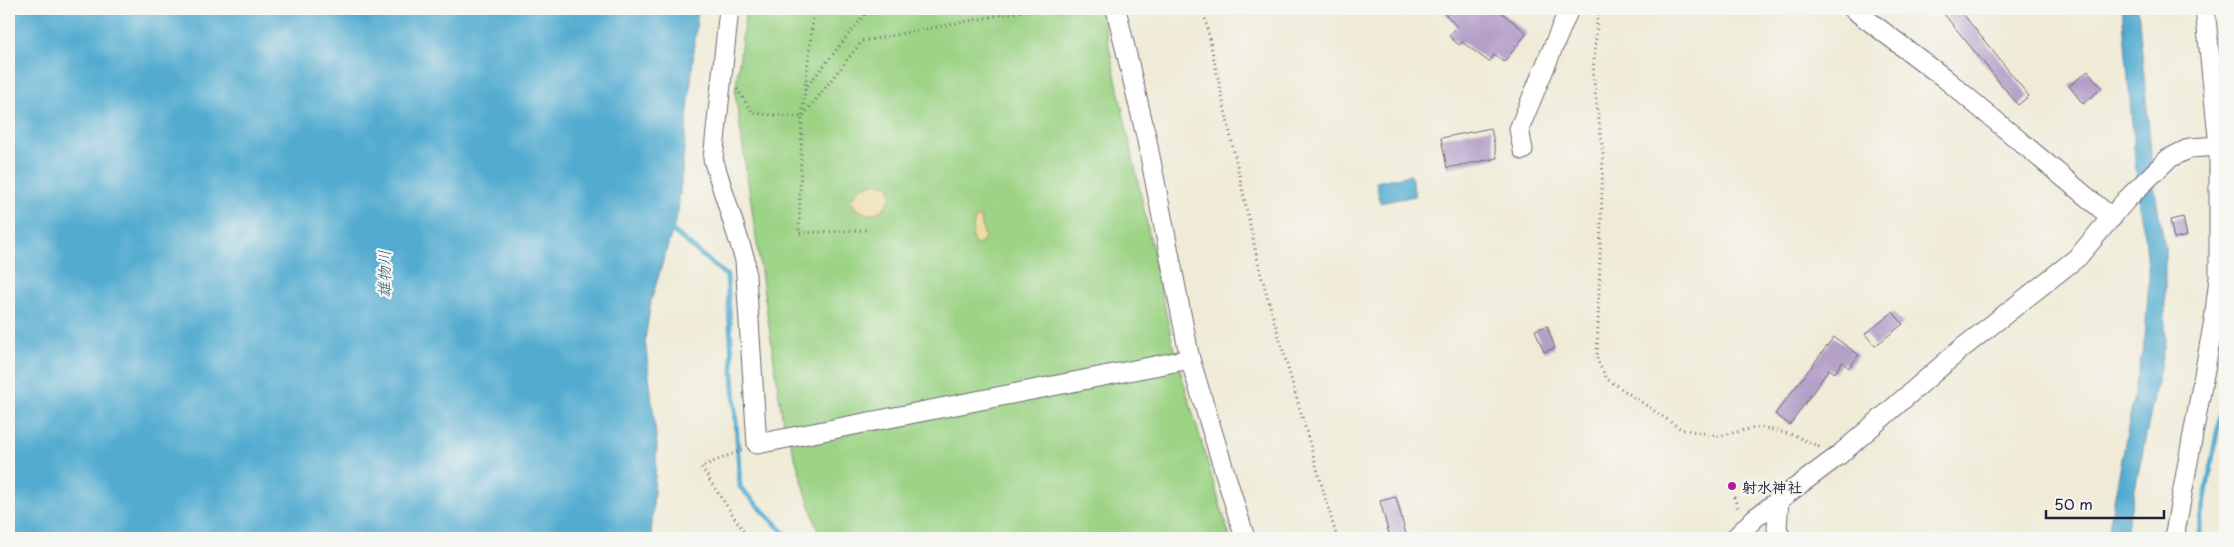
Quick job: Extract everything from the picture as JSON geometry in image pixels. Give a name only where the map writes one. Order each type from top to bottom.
[{"type":"street","points":[[729,9],[713,159],[745,260],[757,444],[1190,359]]},
{"type":"street","points":[[1116,9],[1146,136],[1190,359],[1245,538]]},
{"type":"street","points":[[1523,150],[1519,129],[1569,9]]},
{"type":"street","points":[[1853,9],[1943,77],[2112,218]]},
{"type":"street","points":[[2174,538],[2220,321],[2217,37],[2205,9]]},
{"type":"street","points":[[1735,538],[1755,518],[1838,456],[1961,349],[2078,257],[2127,199],[2168,159],[2190,148],[2219,146]]},
{"type":"street","points":[[1779,500],[1777,528],[1781,538]]},
{"type":"path","points":[[814,9],[802,117],[799,233],[867,230]]},
{"type":"path","points":[[805,89],[869,9]]},
{"type":"path","points":[[802,117],[862,41],[1033,9]]},
{"type":"path","points":[[1202,9],[1260,271],[1337,538]]},
{"type":"path","points":[[1598,9],[1593,74],[1603,154],[1597,360],[1607,379],[1681,428],[1718,436],[1760,427],[1794,435],[1838,456]]},
{"type":"path","points":[[723,67],[753,114],[802,117]]},
{"type":"path","points":[[748,538],[701,467],[757,444]]},
{"type":"green space","points":[[746,9],[1101,9],[1174,350],[1230,538],[820,538],[782,416],[735,93]]},
{"type":"sand","points":[[873,183],[889,185],[892,196],[883,209],[871,215],[857,210],[850,200],[860,188]]},
{"type":"sand","points":[[980,216],[985,239],[981,244],[975,245],[972,236],[973,229],[975,219]]},
{"type":"water","name":"雄物川","points":[[9,9],[698,9],[678,212],[651,301],[645,340],[657,445],[651,538],[9,538]]},
{"type":"water","points":[[2122,9],[2138,9],[2154,186],[2165,248],[2165,343],[2125,538],[2107,538],[2145,337],[2149,278],[2145,236],[2139,206]]},
{"type":"water","points":[[1411,175],[1415,196],[1380,203],[1376,182]]},
{"type":"building","points":[[1441,9],[1497,9],[1527,33],[1504,62],[1494,55],[1489,62],[1462,42],[1459,45],[1449,36],[1457,27]]},
{"type":"building","points":[[1951,9],[1959,9],[2029,96],[2018,105],[1944,14]]},
{"type":"building","points":[[2088,71],[2102,88],[2083,104],[2069,86]]},
{"type":"building","points":[[1491,128],[1497,158],[1447,168],[1441,138]]},
{"type":"building","points":[[2183,217],[2187,236],[2174,239],[2170,220]]},
{"type":"building","points":[[1893,312],[1903,324],[1875,346],[1865,334]]},
{"type":"building","points":[[1547,326],[1555,348],[1544,352],[1535,330]]},
{"type":"building","points":[[1834,337],[1859,355],[1849,368],[1842,362],[1835,373],[1829,369],[1790,425],[1775,414]]},
{"type":"building","points":[[1396,497],[1407,538],[1390,538],[1380,501]]},
{"type":"waterway","points":[[672,230],[727,276],[740,487],[789,538]]},
{"type":"waterway","points":[[2198,538],[2225,387]]},
{"type":"place","name":"射水神社","points":[[1732,486]]}]
